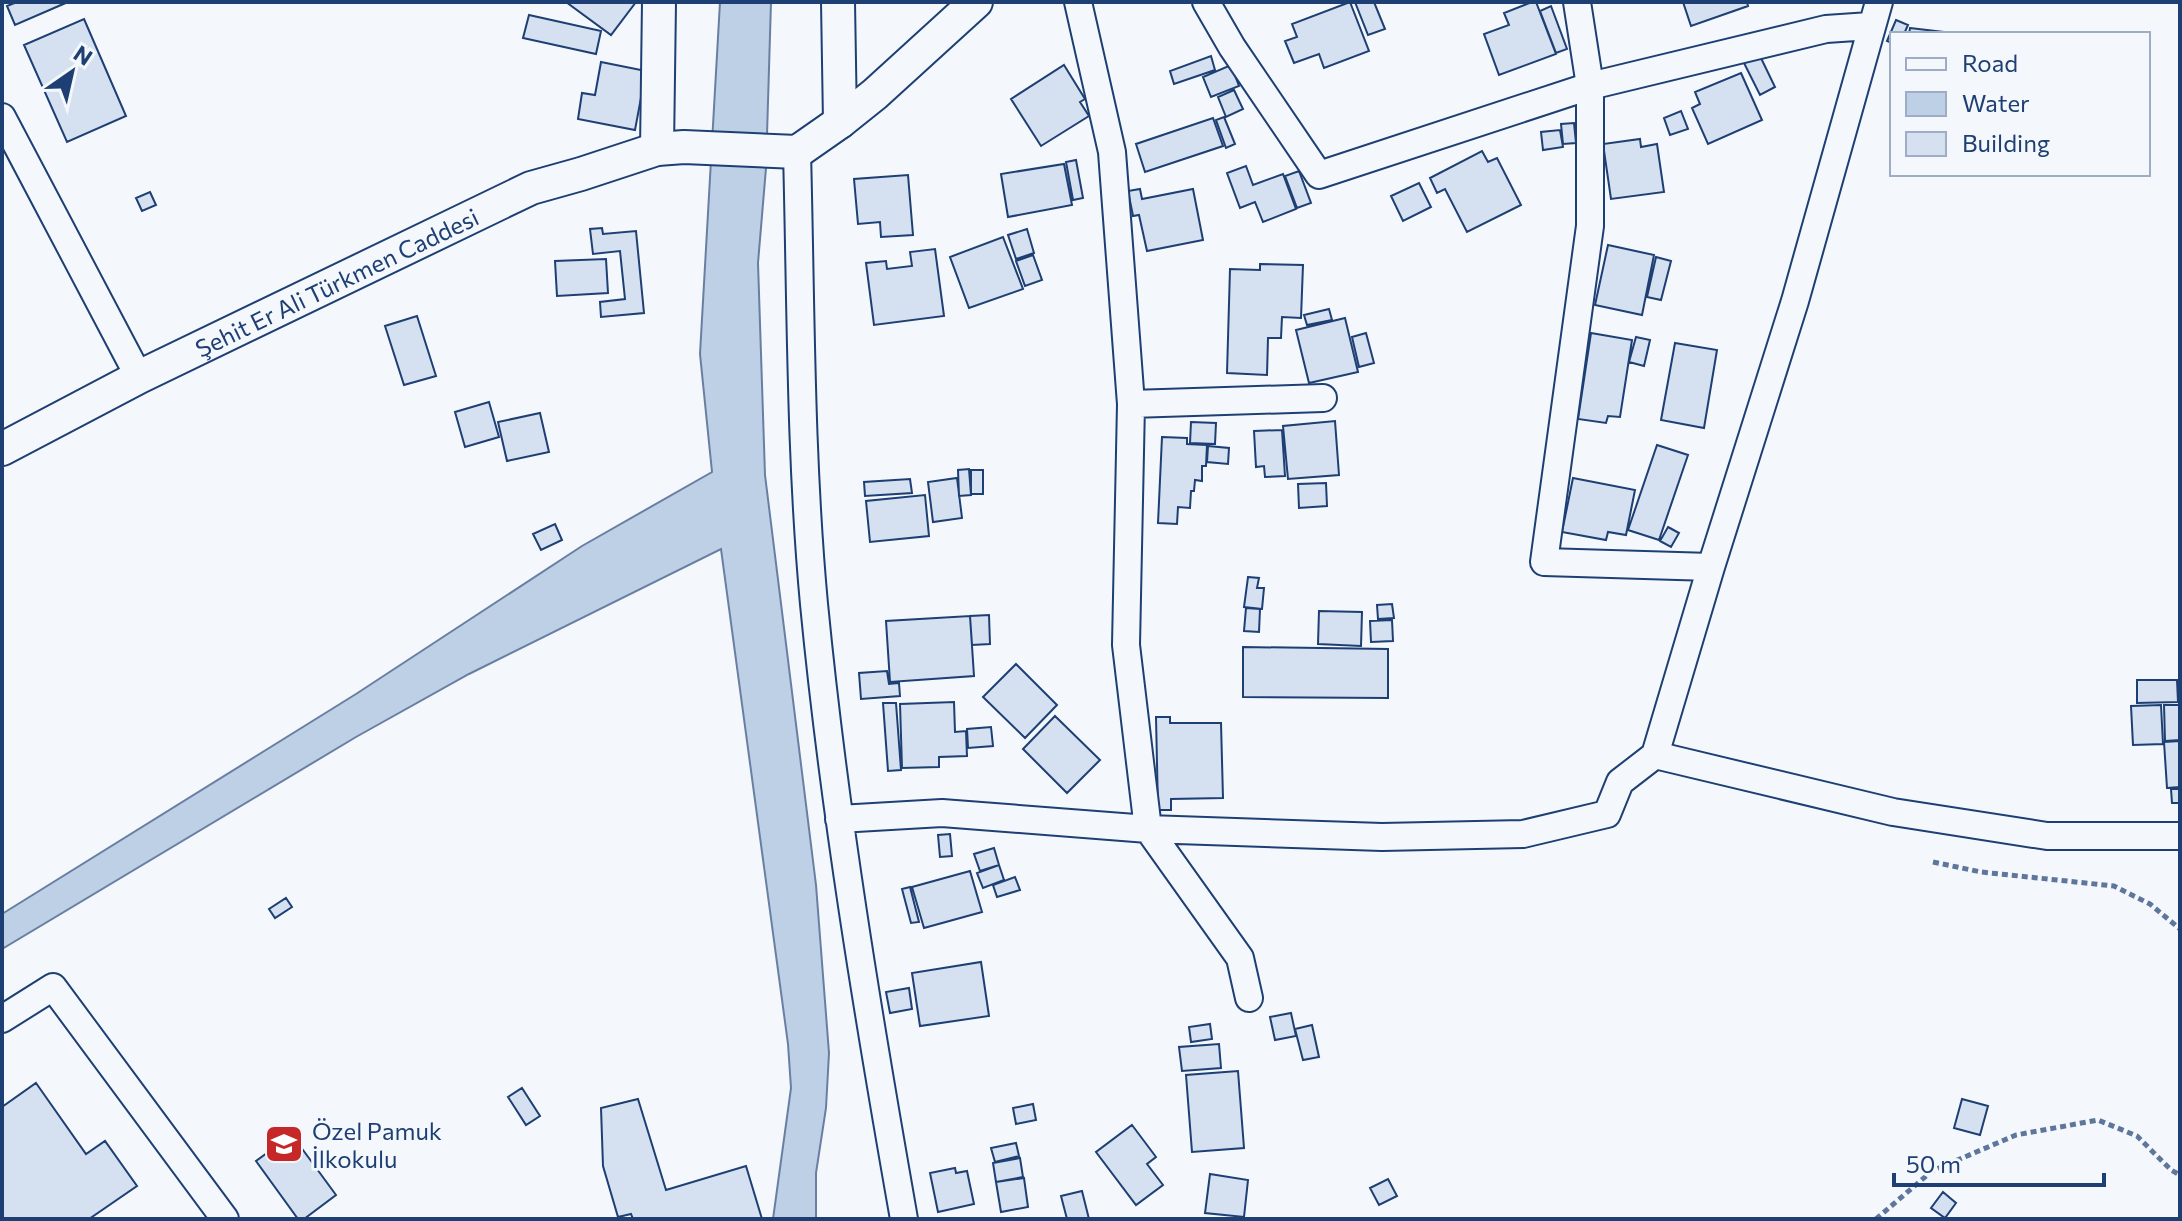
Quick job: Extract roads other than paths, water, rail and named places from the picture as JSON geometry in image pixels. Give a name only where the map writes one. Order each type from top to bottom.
[{"type":"street","points":[[659,2],[671,148]]},
{"type":"street","points":[[838,2],[840,122]]},
{"type":"street","points":[[904,1219],[839,819],[814,602],[799,326],[797,152],[840,122],[976,2]]},
{"type":"street","points":[[1078,2],[1112,152],[1131,404],[1126,645],[1148,829],[1240,958],[1249,998]]},
{"type":"street","points":[[1206,2],[1232,47],[1319,175],[1590,86],[1826,29],[1874,14]]},
{"type":"street","points":[[1577,2],[1590,86],[1590,226],[1544,562],[1711,567]]},
{"type":"street","points":[[839,819],[942,813],[1148,829],[1382,837],[1523,834],[1607,814],[1620,782],[1655,755],[1795,301],[1874,14]]},
{"type":"street","points":[[2,117],[139,377]]},
{"type":"street","name":"Şehit Er Ali Türkmen Caddesi","points":[[2,449],[139,377],[531,188],[671,148],[797,152]]},
{"type":"street","points":[[1131,404],[1323,398]]},
{"type":"street","points":[[1655,755],[1893,812],[2047,836],[2180,836]]},
{"type":"street","points":[[2,1019],[53,987],[225,1219]]},
{"type":"water","points":[[720,2],[771,2],[766,168],[758,263],[765,475],[816,885],[829,1053],[826,1108],[816,1173],[816,1219],[773,1219],[791,1088],[788,1044],[721,549],[469,674],[356,737],[2,949],[2,914],[356,694],[582,546],[712,472],[700,354]]},
{"type":"place","name":"Özel Pamuk İlkokulu","points":[[284,1144]]}]
